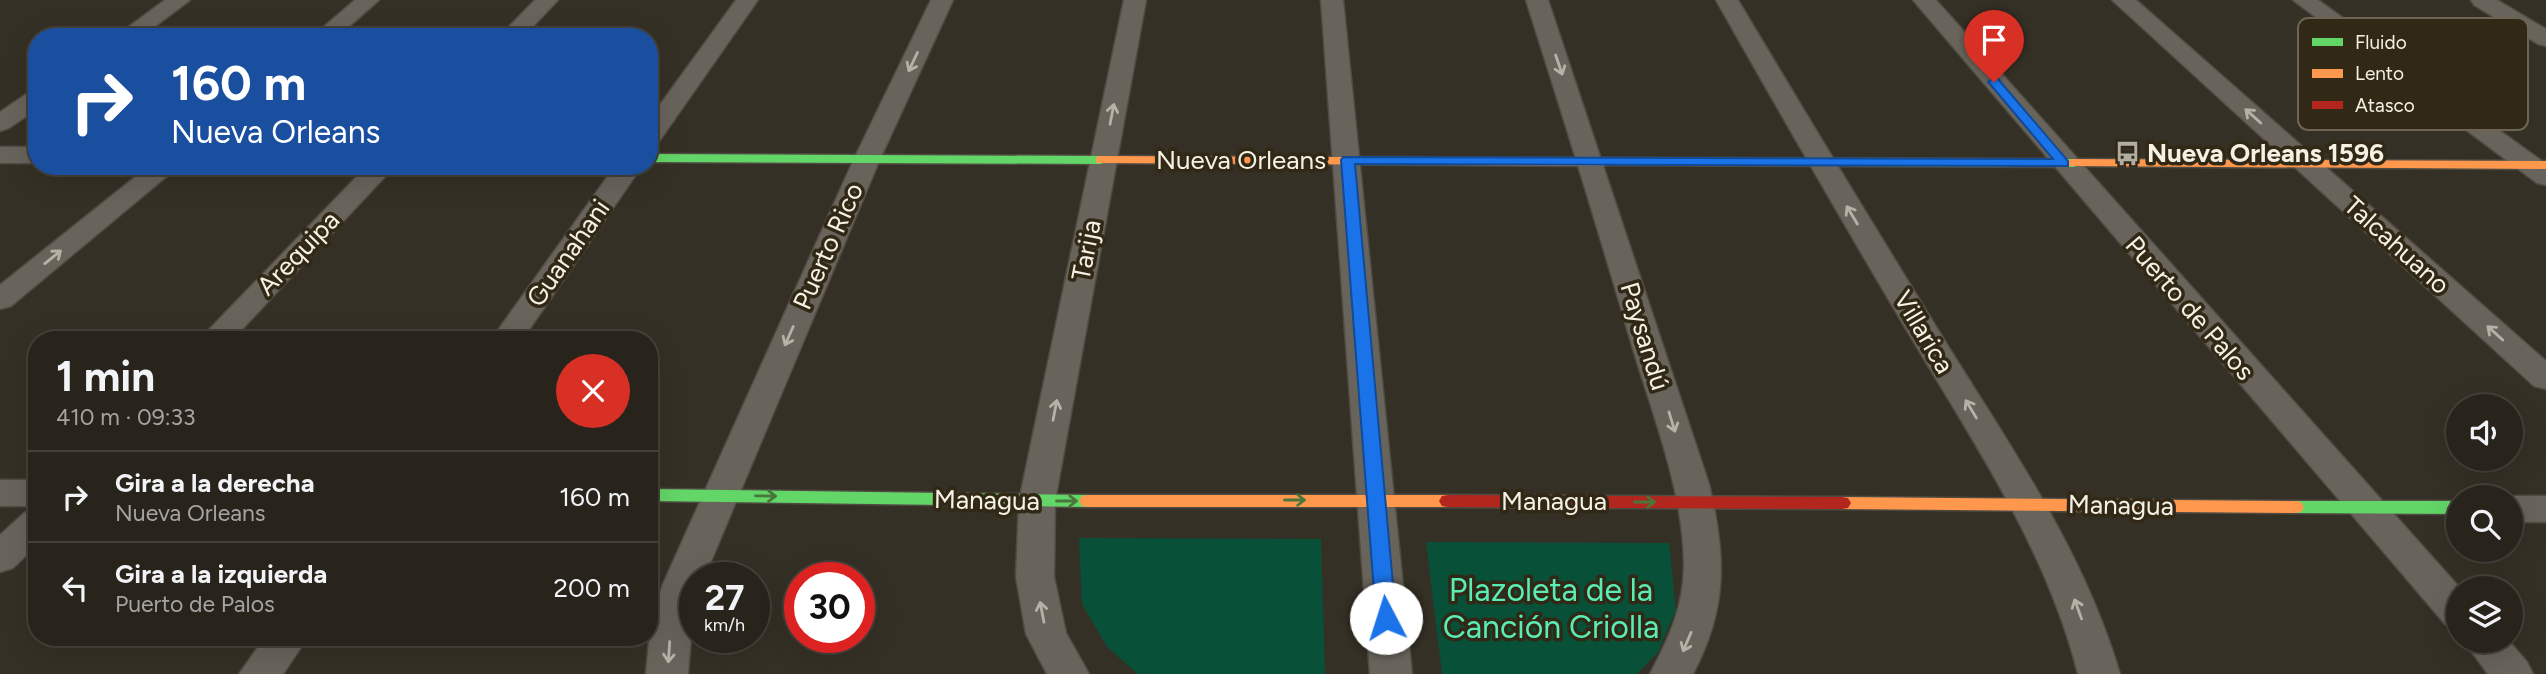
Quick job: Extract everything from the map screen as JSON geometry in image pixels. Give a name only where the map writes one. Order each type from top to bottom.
[{"type":"street","points":[[139,28],[179,0]]},
{"type":"street","points":[[334,28],[368,0]]},
{"type":"street","points":[[519,28],[547,0]]},
{"type":"street","points":[[658,125],[747,0]]},
{"type":"street","name":"Puerto Rico","points":[[719,495],[867,159],[942,0]]},
{"type":"street","name":"Tarija","points":[[1037,501],[1135,0]]},
{"type":"street","points":[[1332,0],[1391,674]]},
{"type":"street","name":"Paysandú","points":[[1537,0],[1591,160],[1697,502],[1703,564],[1700,611],[1679,662],[1671,674]]},
{"type":"street","name":"Villarica","points":[[1727,0],[1820,161],[2029,504],[2078,605],[2099,674]]},
{"type":"street","name":"Puerto de Palos","points":[[1924,0],[2446,601]]},
{"type":"street","name":"Talcahuano","points":[[2123,0],[2546,379]]},
{"type":"street","points":[[2304,0],[2329,18]]},
{"type":"street","points":[[2482,0],[2512,18]]},
{"type":"street","points":[[2528,28],[2546,39]]},
{"type":"street","points":[[0,123],[28,104]]},
{"type":"street","points":[[2486,130],[2540,169]]},
{"type":"street","points":[[0,155],[28,155]]},
{"type":"street","name":"Nueva Orleans","points":[[658,158],[1820,161],[2307,164],[2540,169]]},
{"type":"street","points":[[0,300],[155,175]]},
{"type":"street","name":"Arequipa","points":[[223,331],[373,175]]},
{"type":"street","name":"Guanahani","points":[[512,331],[623,175]]},
{"type":"street","points":[[0,493],[28,493]]},
{"type":"street","name":"Managua","points":[[658,495],[1037,501],[1376,500],[2446,508]]},
{"type":"street","points":[[667,674],[671,621],[682,584],[719,495]]},
{"type":"street","points":[[1037,501],[1035,577],[1046,634],[1068,674]]},
{"type":"street","points":[[2523,509],[2546,509]]},
{"type":"street","points":[[0,558],[28,531]]},
{"type":"street","points":[[260,674],[281,646]]},
{"type":"street","points":[[274,674],[285,646]]},
{"type":"street","points":[[2477,653],[2489,674]]},
{"type":"street","points":[[2494,653],[2512,674]]},
{"type":"green space","points":[[1079,538],[1321,539],[1325,674],[1138,674],[1107,647],[1082,604]]},
{"type":"green space","name":"Plazoleta de la Canción Criolla","points":[[1426,542],[1669,543],[1676,610],[1658,652],[1637,674],[1442,674]]},
{"type":"traffic: fast","points":[[658,158],[1101,160]]},
{"type":"traffic: fast","points":[[1604,162],[2074,163]]},
{"type":"traffic: fast","points":[[658,495],[1088,501]]},
{"type":"traffic: fast","points":[[2295,507],[2446,508]]},
{"type":"traffic: slow","points":[[1101,160],[1604,162]]},
{"type":"traffic: slow","points":[[2074,163],[2546,165]]},
{"type":"traffic: slow","points":[[1088,501],[1448,501]]},
{"type":"traffic: slow","points":[[1842,503],[2295,507]]},
{"type":"traffic: jam","points":[[1448,501],[1842,503]]},
{"type":"place","name":"Nueva Orleans 1596","points":[[2127,153]]},
{"type":"route","points":[[1386,618],[1348,160],[2064,163],[1994,82]]}]
